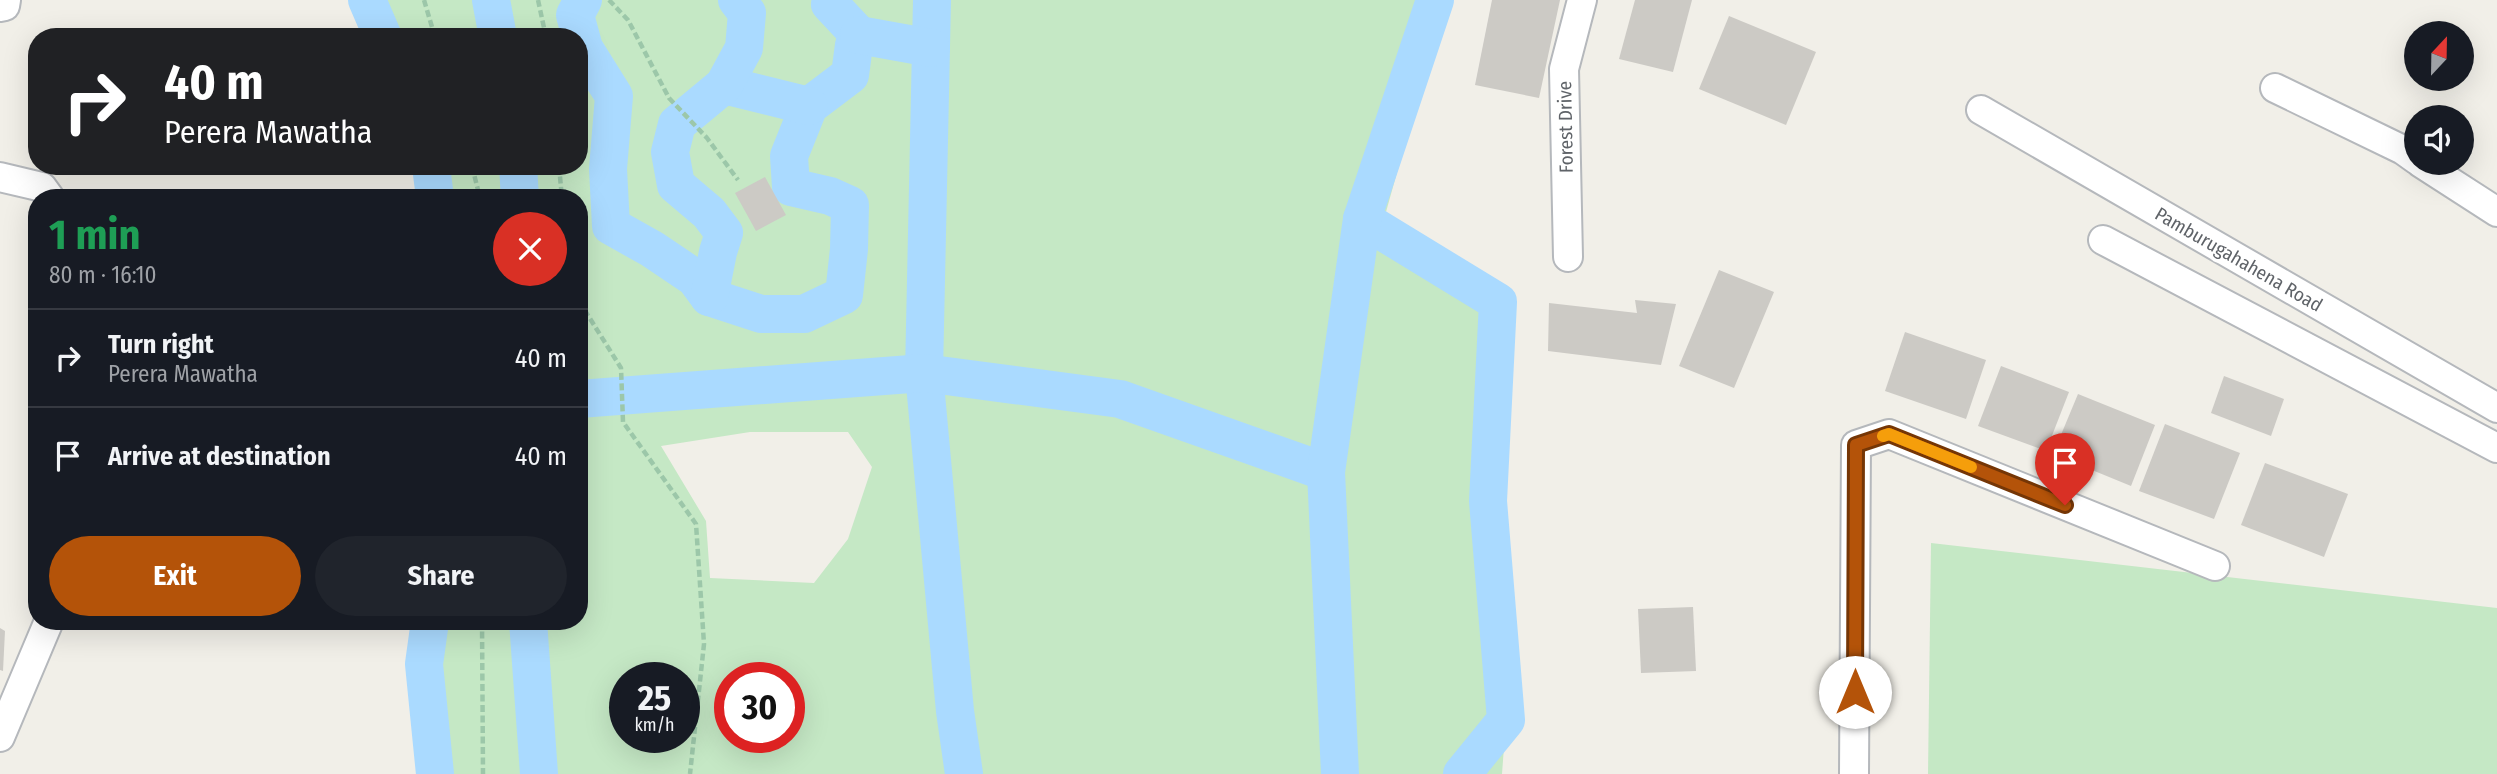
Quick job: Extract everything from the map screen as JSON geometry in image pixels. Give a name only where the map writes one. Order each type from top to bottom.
[{"type":"street","points":[[0,7],[5,6],[6,0]]},
{"type":"street","name":"Forest Drive","points":[[1568,257],[1564,69],[1581,0]]},
{"type":"street","points":[[2275,88],[2404,151]]},
{"type":"street","name":"Pamburugahahena Road","points":[[1981,110],[2497,408]]},
{"type":"street","points":[[2440,175],[2497,212]]},
{"type":"street","points":[[0,177],[43,189]]},
{"type":"street","points":[[2103,240],[2497,448]]},
{"type":"street","points":[[1854,774],[1856,445],[1889,434],[2215,566]]},
{"type":"street","points":[[0,737],[45,630]]},
{"type":"path","points":[[424,0],[432,28]]},
{"type":"path","points":[[538,0],[544,28]]},
{"type":"path","points":[[609,0],[628,20],[669,98],[707,138],[738,180]]},
{"type":"path","points":[[588,315],[621,368],[623,422],[696,524],[704,644],[690,774]]},
{"type":"path","points":[[482,630],[483,774]]},
{"type":"green space","points":[[367,0],[1445,0],[1386,212],[1498,302],[1488,500],[1506,720],[1502,774],[435,774],[424,664],[429,630],[588,630],[588,189],[434,189],[432,175],[588,175],[588,28],[379,28]],"holes":[[[750,432],[848,432],[872,467],[848,539],[814,583],[710,578],[706,521],[661,446]]]},
{"type":"green space","points":[[1931,543],[2497,608],[2497,774],[1928,774]]},
{"type":"building","points":[[1492,0],[1560,0],[1539,98],[1475,85]]},
{"type":"building","points":[[1635,0],[1692,0],[1673,72],[1619,59]]},
{"type":"building","points":[[1729,16],[1816,52],[1786,125],[1699,89]]},
{"type":"building","points":[[765,177],[786,215],[756,231],[735,193]]},
{"type":"building","points":[[1719,270],[1774,292],[1734,388],[1679,366]]},
{"type":"building","points":[[1635,300],[1676,304],[1661,365],[1548,351],[1549,303],[1637,313]]},
{"type":"building","points":[[1905,332],[1986,360],[1966,419],[1885,391]]},
{"type":"building","points":[[2001,366],[2069,392],[2046,451],[1978,426]]},
{"type":"building","points":[[2224,376],[2284,399],[2271,436],[2211,413]]},
{"type":"building","points":[[2078,394],[2155,425],[2131,486],[2053,454]]},
{"type":"building","points":[[2165,424],[2240,453],[2214,519],[2139,491]]},
{"type":"building","points":[[2265,463],[2348,494],[2324,557],[2241,525]]},
{"type":"building","points":[[1693,607],[1696,671],[1641,673],[1638,609]]},
{"type":"building","points":[[0,628],[5,631],[3,671],[0,670]]},
{"type":"waterway","points":[[367,0],[379,28]]},
{"type":"waterway","points":[[491,0],[496,28]]},
{"type":"waterway","points":[[579,28],[575,15],[583,0]]},
{"type":"waterway","points":[[709,297],[724,233],[709,213],[676,185],[670,152],[677,124],[724,85],[744,48],[747,13],[737,0]]},
{"type":"waterway","points":[[588,54],[614,96],[608,169],[611,226],[695,278],[709,297],[761,314],[804,314],[844,295],[849,249],[850,205],[830,196],[791,187],[789,156],[809,106],[850,75],[854,45],[859,35],[830,4],[831,0]]},
{"type":"waterway","points":[[932,0],[924,373],[955,711],[964,774]]},
{"type":"waterway","points":[[1340,774],[1326,472],[1362,219],[1435,0]]},
{"type":"waterway","points":[[859,35],[931,48]]},
{"type":"waterway","points":[[724,85],[809,106]]},
{"type":"waterway","points":[[432,175],[434,189]]},
{"type":"waterway","points":[[519,175],[519,189]]},
{"type":"waterway","points":[[1362,219],[1498,302],[1488,501],[1506,720],[1462,774]]},
{"type":"waterway","points":[[588,398],[924,373],[1120,399],[1326,472]]},
{"type":"waterway","points":[[429,630],[424,664],[435,774]]},
{"type":"waterway","points":[[529,630],[539,774]]},
{"type":"slow traffic","points":[[1883,436],[1889,434],[1971,467]]},
{"type":"route","points":[[1855,692],[1856,445],[1889,434],[2065,505]]}]
